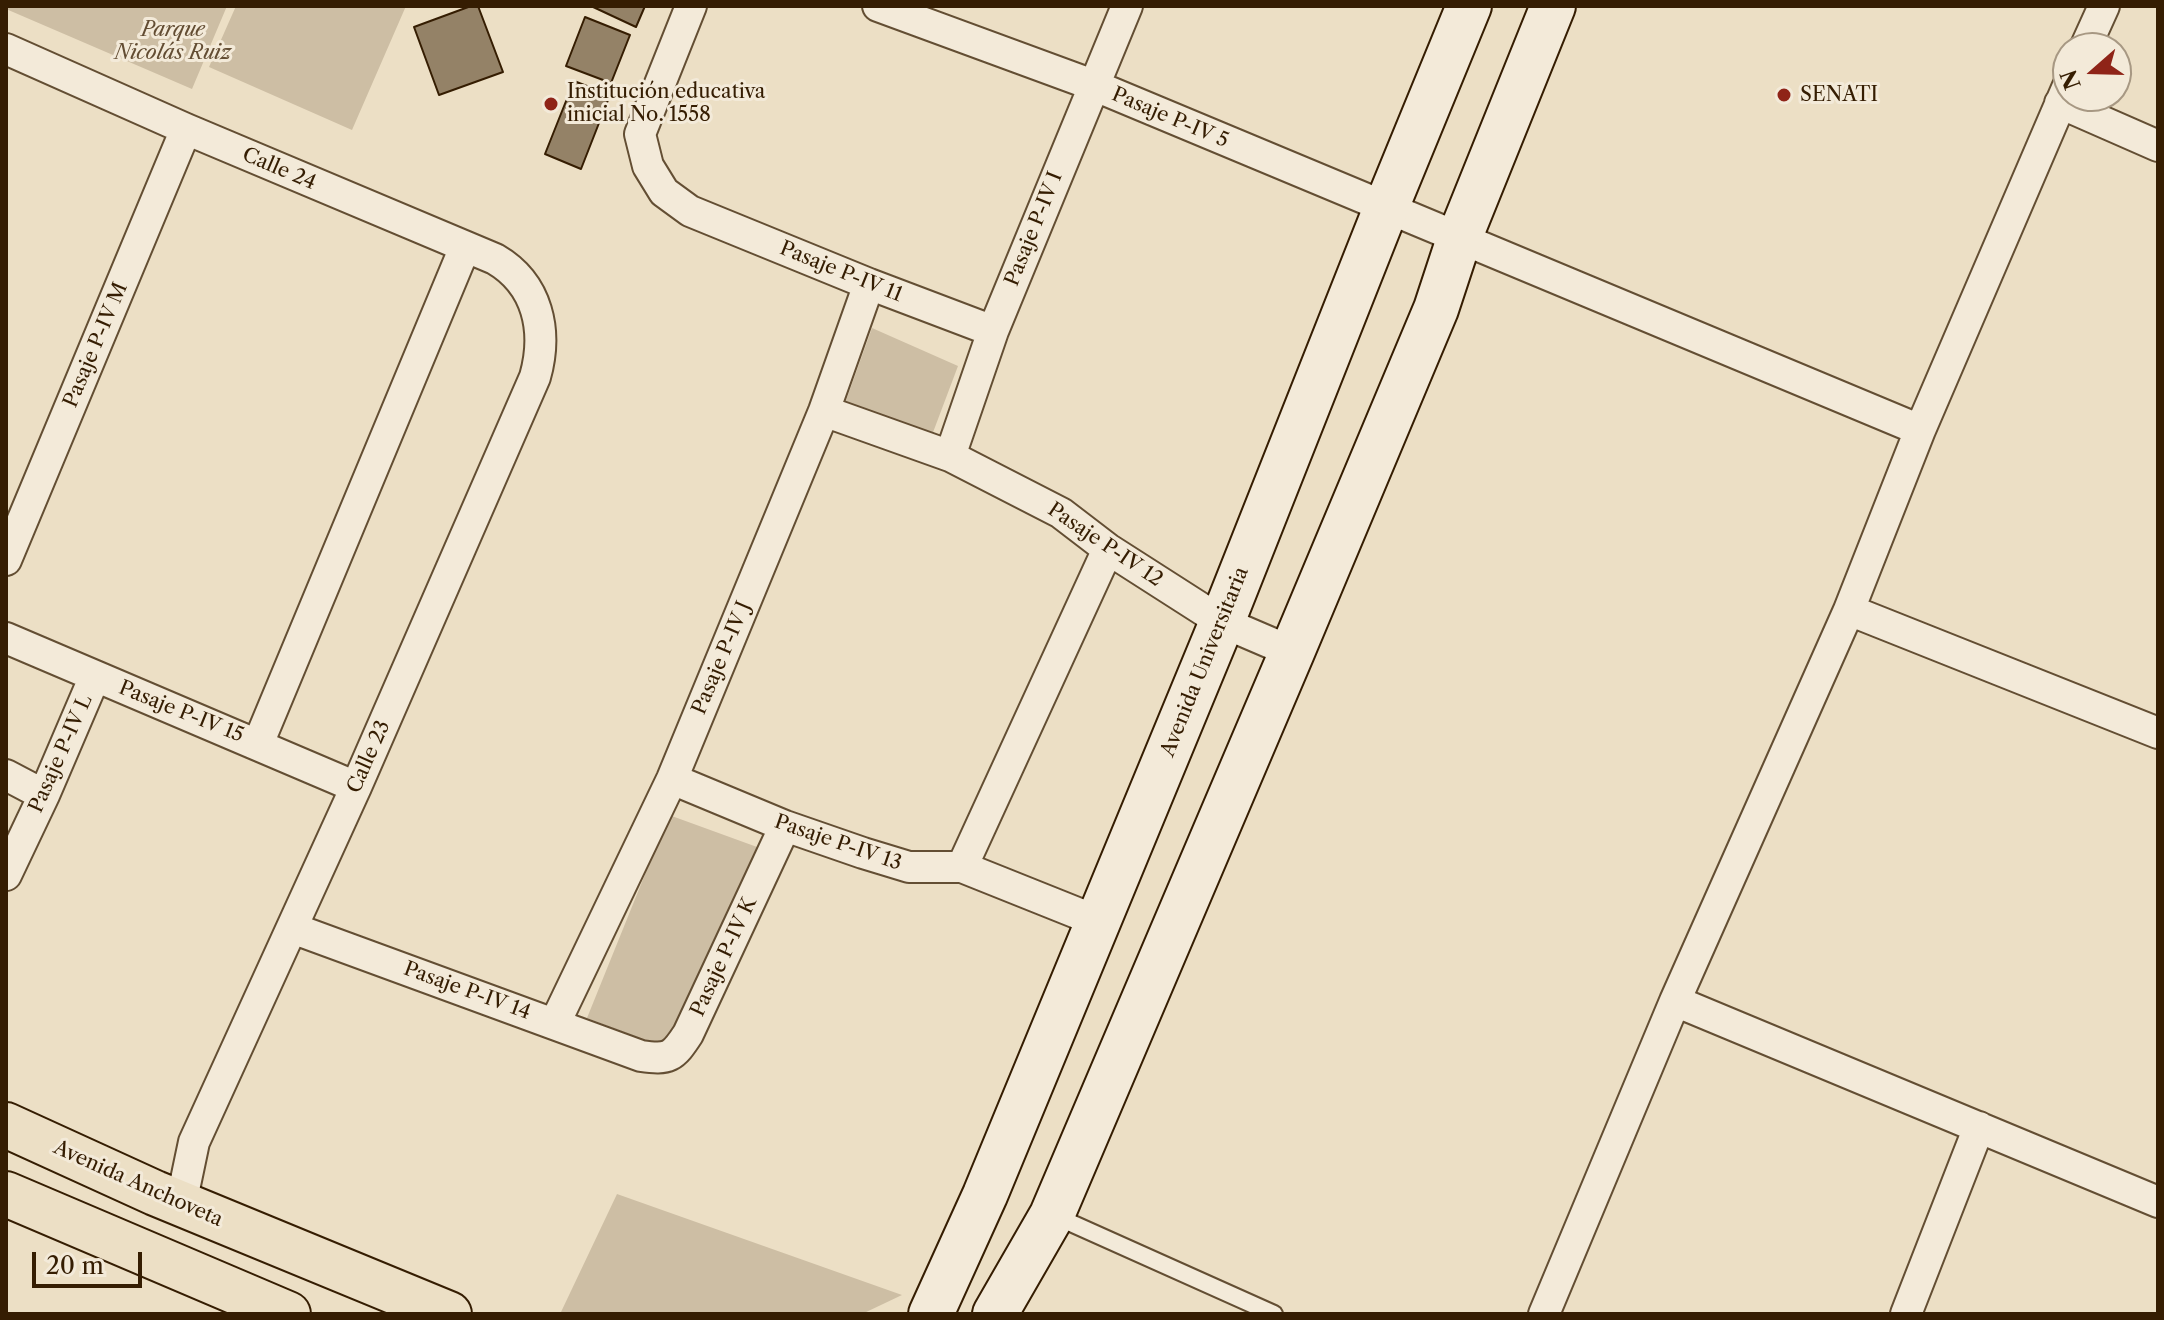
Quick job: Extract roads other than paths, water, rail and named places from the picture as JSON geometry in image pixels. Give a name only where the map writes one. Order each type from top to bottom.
[{"type":"main road","name":"Avenida Universitaria","points":[[931,1314],[985,1195],[1222,622],[1469,6]]},
{"type":"main road","points":[[995,1314],[1052,1215],[1436,309],[1459,239],[1553,6]]},
{"type":"main road","name":"Avenida Anchoveta","points":[[6,1125],[181,1204],[449,1314]]},
{"type":"main road","points":[[6,1194],[239,1305],[288,1314]]},
{"type":"street","name":"Pasaje P-IV 11","points":[[691,6],[640,134],[648,166],[664,192],[690,211],[993,331]]},
{"type":"street","name":"Pasaje P-IV 5","points":[[878,6],[1093,85],[1920,430]]},
{"type":"street","name":"Pasaje P-IV I","points":[[950,456],[993,331],[1127,6]]},
{"type":"street","points":[[2092,32],[2104,6]]},
{"type":"street","name":"Calle 24","points":[[6,49],[514,270],[526,285],[535,307]]},
{"type":"street","points":[[1544,1314],[1675,1001],[1849,610],[1920,430],[2057,112]]},
{"type":"street","points":[[2095,112],[2158,146]]},
{"type":"street","name":"Pasaje P-IV M","points":[[6,560],[186,129]]},
{"type":"street","points":[[258,744],[465,247]]},
{"type":"street","name":"Pasaje P-IV J","points":[[555,1023],[672,779],[824,411],[869,284]]},
{"type":"street","name":"Calle 23","points":[[181,1204],[194,1142],[356,787],[535,377],[542,336],[535,307]]},
{"type":"street","name":"Pasaje P-IV 12","points":[[824,411],[950,456],[1061,513],[1108,549],[1222,622],[1292,652]]},
{"type":"street","points":[[962,867],[1108,549]]},
{"type":"street","points":[[1849,610],[2157,729]]},
{"type":"street","name":"Pasaje P-IV 15","points":[[6,638],[356,787]]},
{"type":"street","name":"Pasaje P-IV L","points":[[6,875],[95,676]]},
{"type":"street","points":[[6,775],[44,795]]},
{"type":"street","name":"Pasaje P-IV 13","points":[[672,779],[785,826],[909,867],[962,867],[1097,921]]},
{"type":"street","name":"Pasaje P-IV K","points":[[641,1056],[660,1059],[675,1054],[688,1034],[785,826]]},
{"type":"street","name":"Pasaje P-IV 14","points":[[292,928],[641,1056]]},
{"type":"street","points":[[1675,1001],[2158,1202]]},
{"type":"street","points":[[1906,1314],[1979,1127]]},
{"type":"lane","points":[[1052,1215],[1274,1314]]},
{"type":"place","name":"SENATI","points":[[1784,95]]},
{"type":"place","name":"Institución educativa inicial No. 1558","points":[[551,104]]},
{"type":"park label","name":"Parque Nicolás Ruiz","points":[[173,42]]}]
